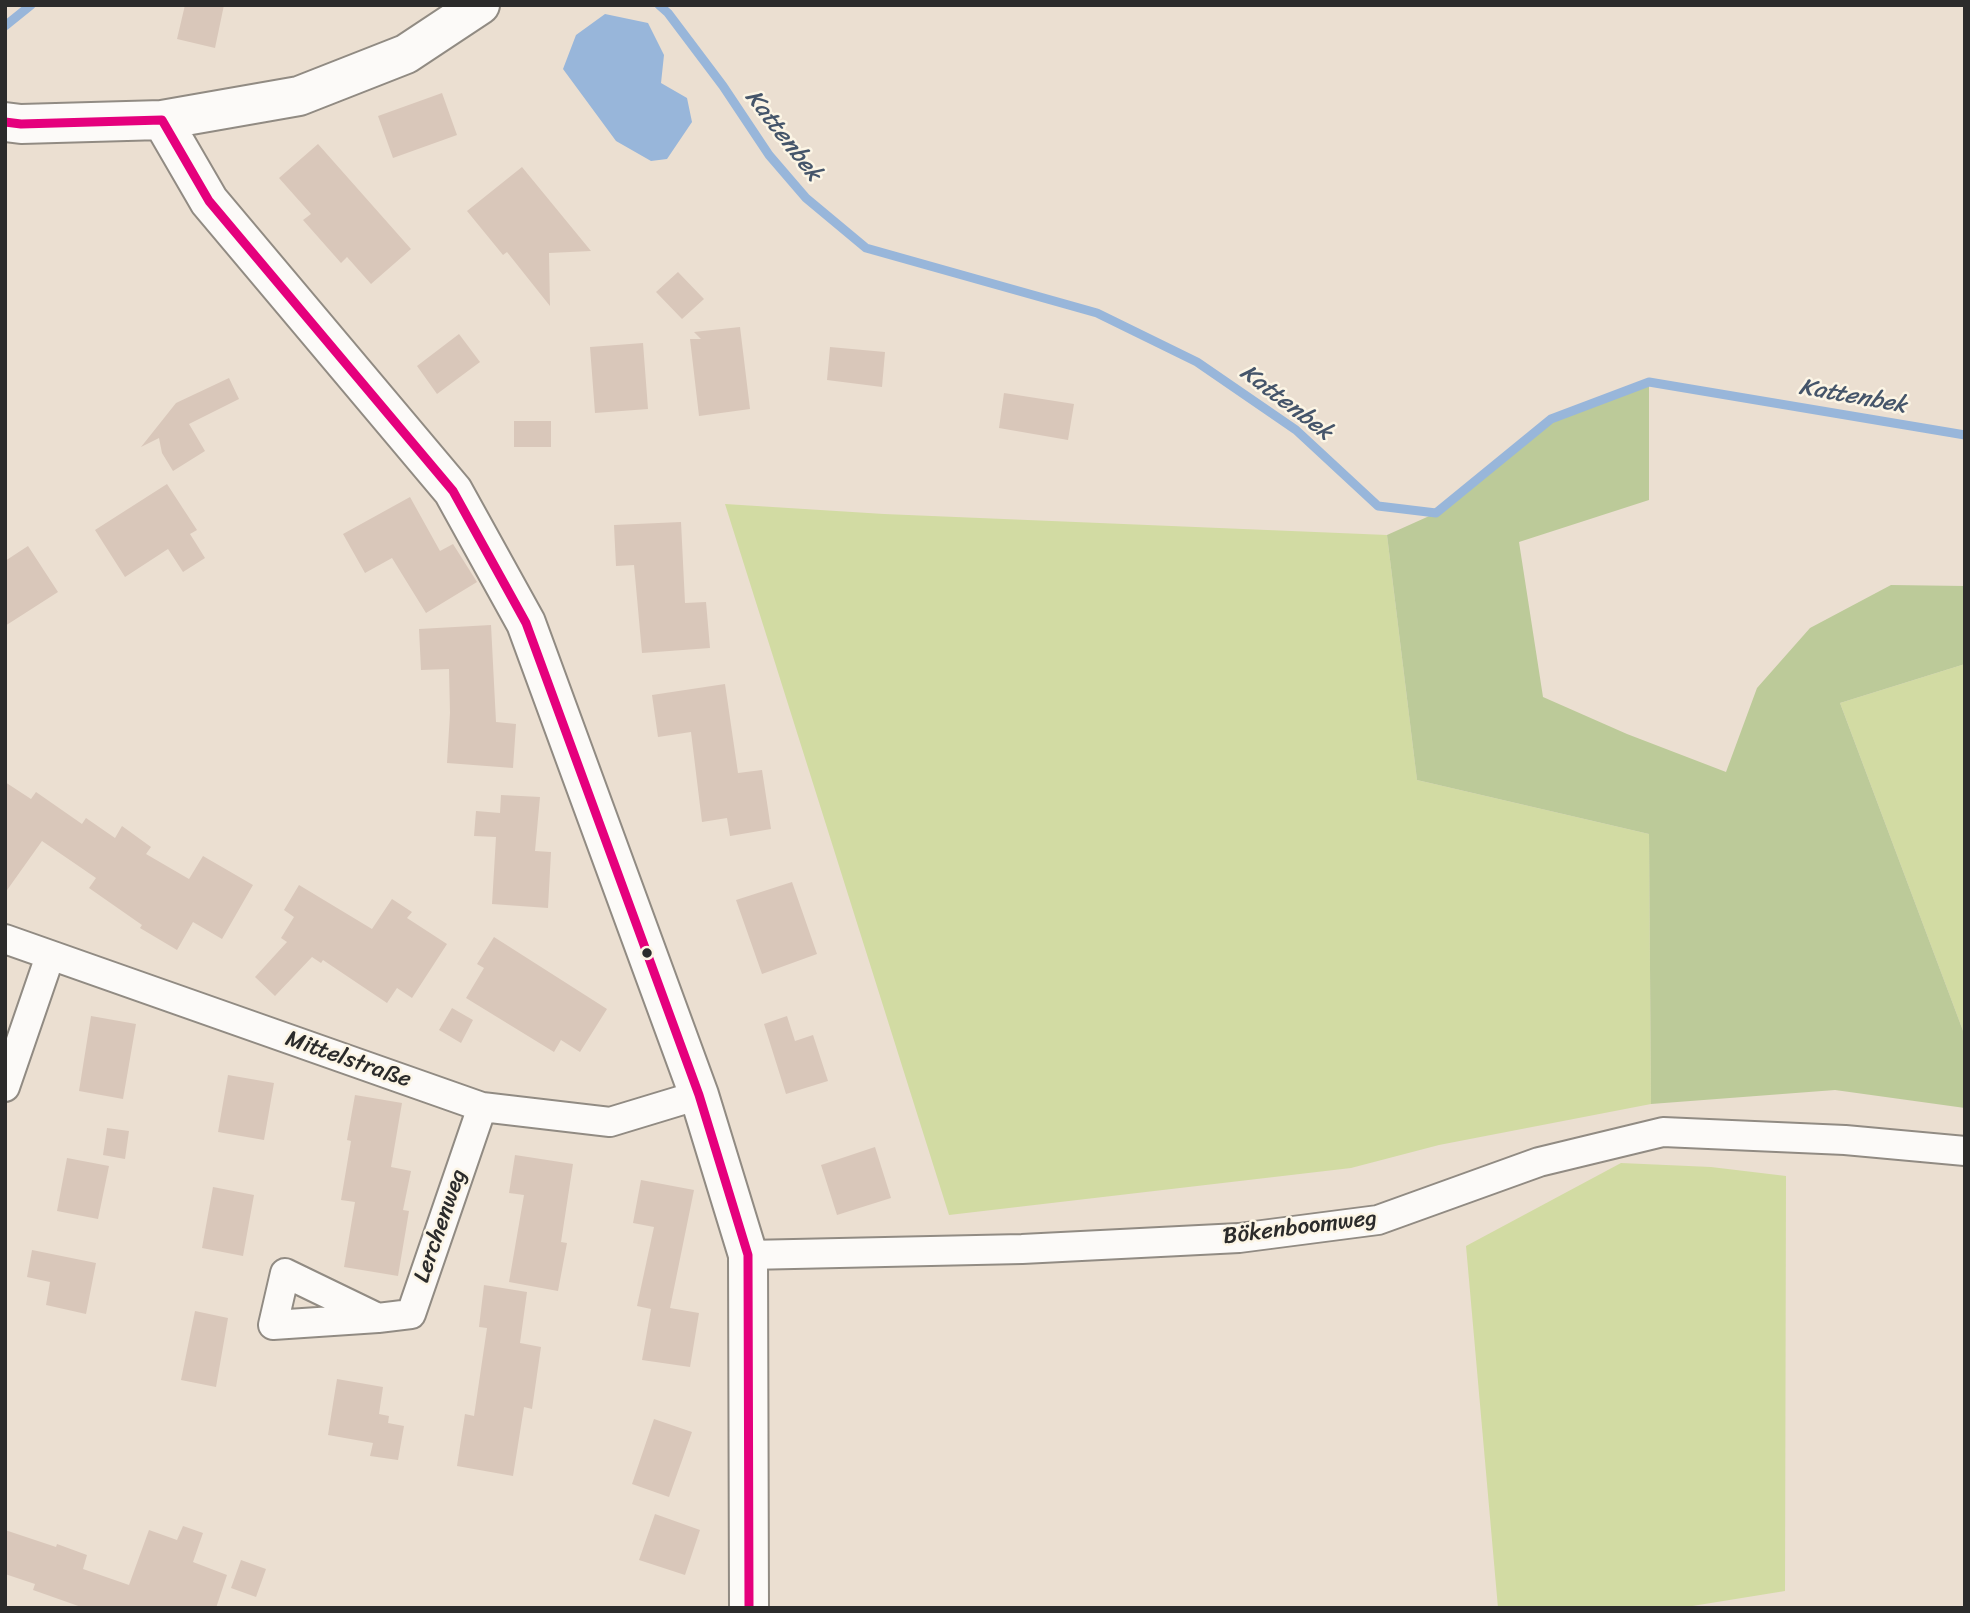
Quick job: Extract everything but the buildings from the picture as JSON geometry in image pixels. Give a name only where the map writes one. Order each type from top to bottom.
[{"type":"street","points":[[5,122],[21,124],[162,120],[299,96],[405,54],[480,5]]},
{"type":"street","points":[[162,120],[209,201],[453,491],[526,623],[699,1095],[748,1255],[749,1608]]},
{"type":"street","name":"Mittelstraße","points":[[5,940],[482,1107],[610,1122],[699,1095]]},
{"type":"street","points":[[5,1087],[50,956]]},
{"type":"street","name":"Lerchenweg","points":[[378,1318],[411,1314],[482,1107]]},
{"type":"street","name":"Bökenboomweg","points":[[748,1255],[1022,1249],[1239,1238],[1378,1220],[1539,1162],[1663,1132],[1845,1140],[1965,1151]]},
{"type":"green space","points":[[1649,382],[1649,500],[1519,542],[1543,697],[1627,734],[1726,772],[1757,688],[1810,628],[1891,585],[1965,586],[1965,664],[1840,703],[1965,1036],[1965,1108],[1835,1090],[1651,1104],[1649,834],[1417,780],[1387,535],[1436,513],[1551,419]]},
{"type":"green space","points":[[725,504],[884,514],[1387,535],[1417,780],[1649,834],[1651,1104],[1439,1145],[1351,1168],[949,1215]]},
{"type":"green space","points":[[1965,664],[1965,1036],[1840,703]]},
{"type":"green space","points":[[1621,1163],[1711,1167],[1786,1176],[1785,1591],[1680,1608],[1498,1608],[1466,1246]]},
{"type":"water","points":[[605,14],[648,23],[664,55],[661,83],[687,98],[692,122],[667,159],[651,161],[616,141],[563,69],[576,35]]},
{"type":"waterway","name":"Kattenbek","points":[[5,26],[31,5]]},
{"type":"waterway","name":"Kattenbek","points":[[659,5],[668,13],[723,86],[769,155],[806,198],[866,248],[1097,313],[1197,362],[1296,430],[1378,506],[1436,513],[1551,419],[1649,382],[1965,435]]},
{"type":"transit line","points":[[5,122],[21,124],[162,120],[209,201],[453,491],[526,623],[699,1095],[748,1255],[749,1608]]}]
